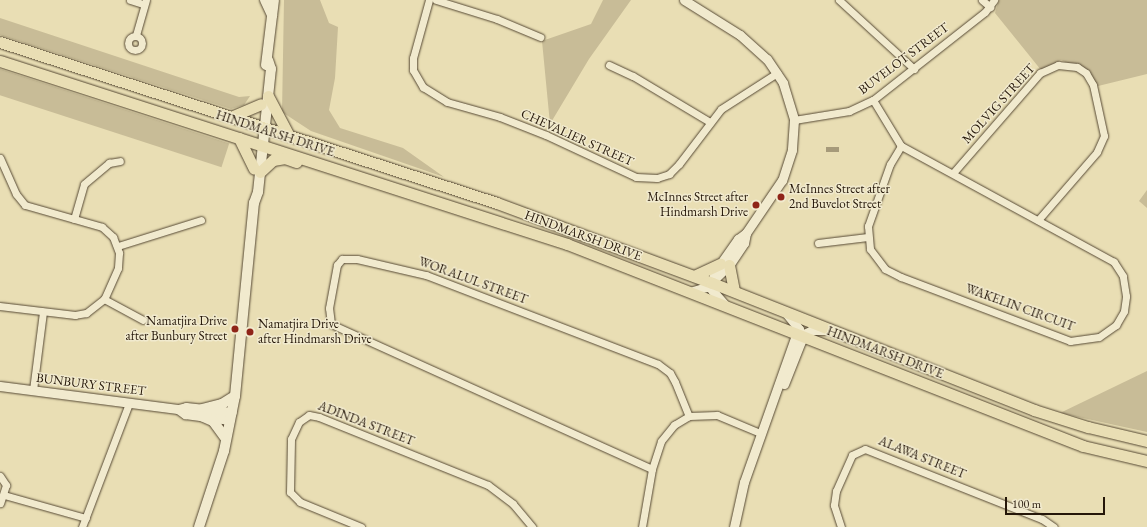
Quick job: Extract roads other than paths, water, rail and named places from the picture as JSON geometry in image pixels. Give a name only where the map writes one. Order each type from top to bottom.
[{"type":"main road","points":[[265,0],[273,17]]},
{"type":"main road","points":[[199,527],[226,439],[235,396],[274,0]]},
{"type":"main road","name":"HINDMARSH DRIVE","points":[[0,42],[262,125],[496,204],[712,282],[1034,410],[1088,427],[1147,441]]},
{"type":"main road","name":"HINDMARSH DRIVE","points":[[0,61],[336,168],[567,244],[1083,446],[1147,461]]},
{"type":"main road","points":[[233,116],[265,100]]},
{"type":"main road","points":[[265,100],[288,134]]},
{"type":"main road","points":[[239,138],[257,171]]},
{"type":"main road","points":[[257,171],[273,160],[285,158],[325,172],[336,168]]},
{"type":"main road","points":[[694,276],[724,265],[734,291]]},
{"type":"main road","points":[[226,439],[213,421],[202,412],[222,404],[235,396]]},
{"type":"street","points":[[130,0],[145,2],[136,35]]},
{"type":"street","name":"CHEVALIER STREET","points":[[429,0],[414,49],[413,70],[423,87],[447,102],[500,117],[546,135],[628,175],[646,179],[669,174],[679,164],[710,122],[732,100],[777,73]]},
{"type":"street","points":[[436,0],[497,19],[540,36]]},
{"type":"street","points":[[684,0],[755,47],[777,73],[788,95],[794,120],[792,150],[782,180],[746,233],[744,243],[724,265],[712,282],[700,290],[690,292]]},
{"type":"street","points":[[839,0],[914,69]]},
{"type":"street","points":[[982,0],[990,7]]},
{"type":"street","name":"BUVELOT STREET","points":[[794,120],[849,111],[873,100],[914,69],[990,7],[994,0]]},
{"type":"street","points":[[609,65],[633,76],[710,122]]},
{"type":"street","name":"MOLVIG STREET","points":[[953,173],[1040,74],[1058,65],[1077,67],[1092,80],[1104,136],[1097,152],[1038,220]]},
{"type":"street","name":"WAKELIN CIRCUIT","points":[[873,100],[902,146],[1109,258],[1123,276],[1126,296],[1124,311],[1116,325],[1099,337],[1077,342],[1062,339],[885,269],[876,259],[868,237],[870,218],[894,155],[902,146]]},
{"type":"street","points":[[0,158],[22,202],[34,210],[74,219],[106,230],[118,246],[118,268],[104,299],[86,313],[75,315],[0,306]]},
{"type":"street","points":[[74,219],[84,184],[109,163],[120,161]]},
{"type":"street","points":[[118,246],[201,220]]},
{"type":"street","points":[[818,243],[868,237]]},
{"type":"street","name":"WORALUL STREET","points":[[652,469],[330,324],[329,308],[340,262],[346,258],[357,259],[426,275],[658,364],[675,382],[689,416]]},
{"type":"street","points":[[712,282],[712,290],[725,305]]},
{"type":"street","points":[[104,299],[143,320]]},
{"type":"street","points":[[33,390],[43,312]]},
{"type":"street","points":[[786,312],[799,329],[800,334]]},
{"type":"street","points":[[734,527],[744,482],[760,433],[783,381],[795,338],[800,334],[812,330],[831,330]]},
{"type":"street","name":"BUNBURY STREET","points":[[0,386],[178,409],[185,414],[202,412],[231,416]]},
{"type":"street","points":[[82,527],[129,403]]},
{"type":"street","points":[[642,527],[652,469],[666,433],[674,425],[689,416],[717,414],[760,433]]},
{"type":"street","name":"ADINDA STREET","points":[[361,527],[300,502],[290,492],[289,447],[299,422],[309,415],[319,417],[488,485],[513,504],[532,527]]},
{"type":"street","name":"ALAWA STREET","points":[[841,527],[834,505],[836,491],[852,455],[865,450],[1042,519],[1054,527]]},
{"type":"street","points":[[0,476],[5,482],[4,495],[0,503]]},
{"type":"street","points":[[4,495],[86,518]]},
{"type":"place","name":"McInnes Street after 2nd Buvelot Street","points":[[781,197]]},
{"type":"place","name":"McInnes Street after Hindmarsh Drive","points":[[756,205]]},
{"type":"place","name":"Namatjira Drive after Bunbury Street","points":[[235,329]]},
{"type":"place","name":"Namatjira Drive after Hindmarsh Drive","points":[[250,332]]}]
